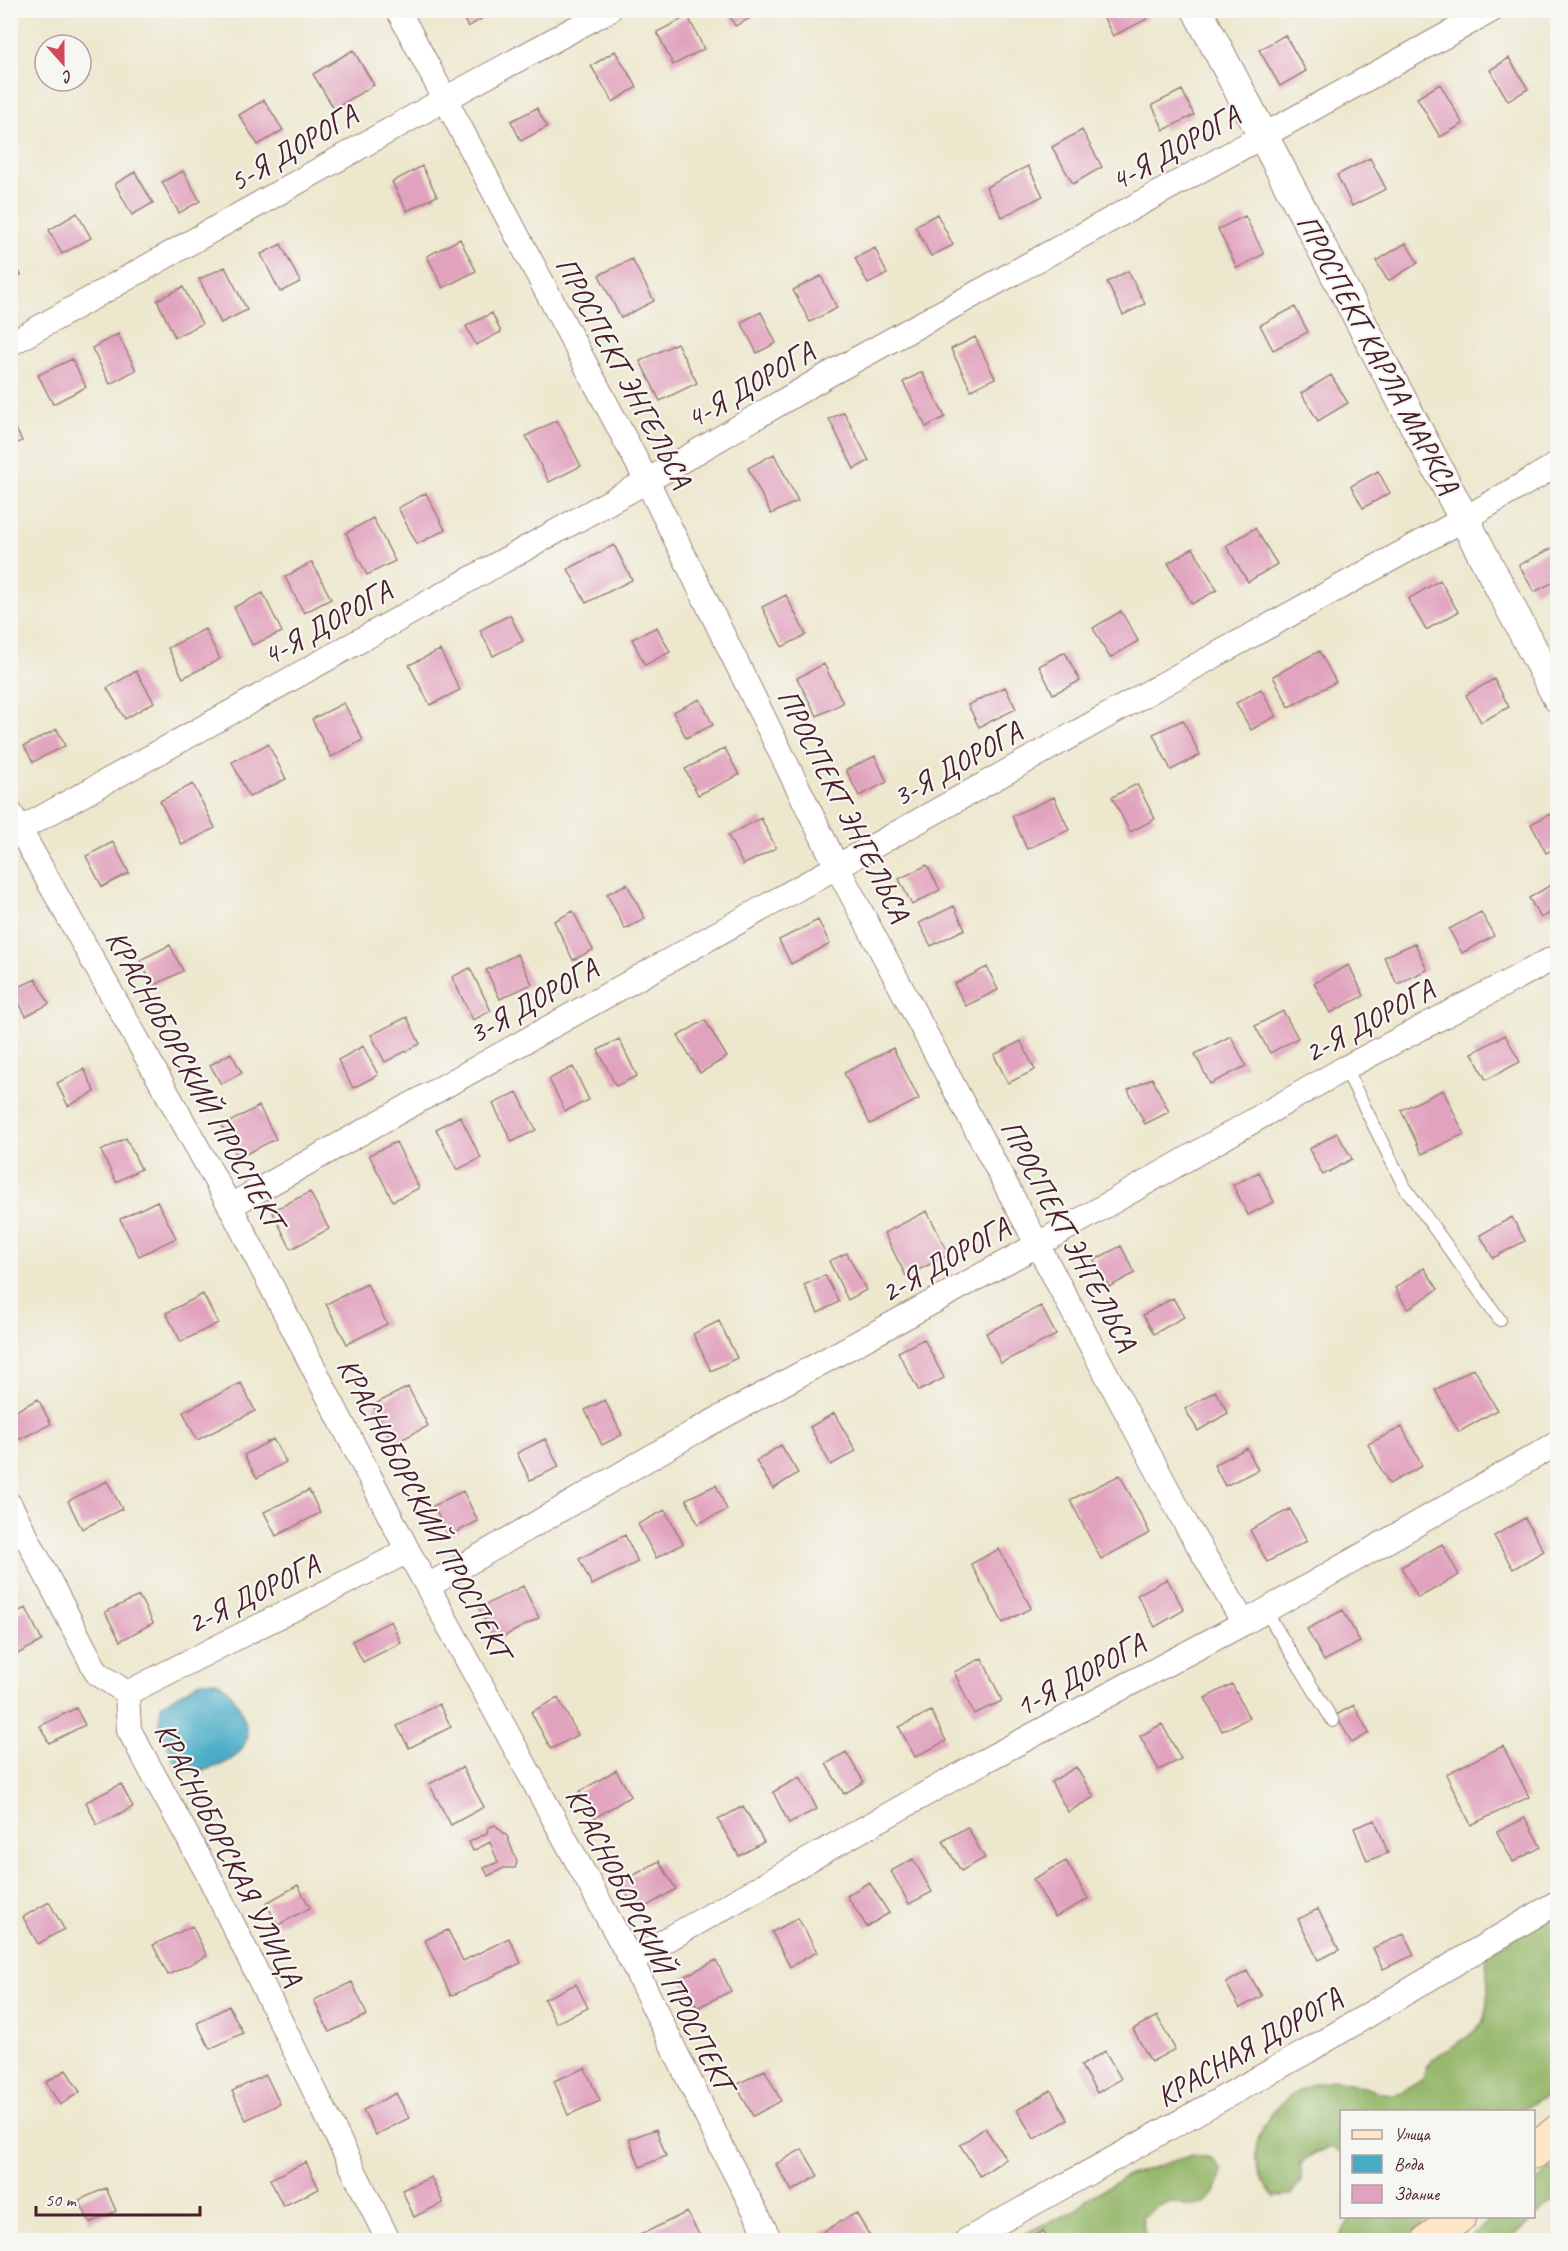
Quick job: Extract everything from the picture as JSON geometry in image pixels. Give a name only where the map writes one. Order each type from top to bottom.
[{"type":"main road","points":[[1535,2150],[1557,2131]]},
{"type":"main road","points":[[1429,2241],[1459,2218]]},
{"type":"street","name":"ПРОСПЕКТ ЭНГЕЛЬСА","points":[[398,10],[647,481],[837,867],[1187,1526],[1244,1623]]},
{"type":"street","name":"5-Я ДОРОГА","points":[[10,344],[444,99],[609,10]]},
{"type":"street","name":"ПРОСПЕКТ КАРЛА МАРКСА","points":[[1197,10],[1557,698]]},
{"type":"street","name":"4-Я ДОРОГА","points":[[14,825],[647,481],[836,371],[1492,10]]},
{"type":"street","name":"3-Я ДОРОГА","points":[[231,1206],[1203,662],[1464,519],[1557,464]]},
{"type":"street","name":"КРАСНОБОРСКИЙ ПРОСПЕКТ","points":[[14,825],[231,1206],[408,1551],[631,1960],[770,2241]]},
{"type":"street","name":"2-Я ДОРОГА","points":[[428,1586],[696,1431],[1039,1244],[1345,1068],[1557,956]]},
{"type":"street","name":"1-Я ДОРОГА","points":[[631,1960],[984,1761],[1244,1623],[1557,1443]]},
{"type":"street","points":[[10,1505],[97,1673],[127,1693]]},
{"type":"street","name":"2-Я ДОРОГА","points":[[127,1693],[408,1551]]},
{"type":"street","name":"КРАСНОБОРСКАЯ УЛИЦА","points":[[127,1693],[129,1730],[208,1874],[388,2241]]},
{"type":"street","name":"КРАСНАЯ ДОРОГА","points":[[968,2241],[1306,2052],[1557,1902]]},
{"type":"lane","points":[[1345,1068],[1404,1186],[1500,1320]]},
{"type":"lane","points":[[1265,1610],[1333,1721]]},
{"type":"green space","points":[[1557,1911],[1557,2092],[1518,2110],[1340,2110],[1340,2151],[1332,2147],[1315,2153],[1301,2163],[1302,2181],[1291,2195],[1274,2196],[1261,2179],[1256,2161],[1257,2143],[1264,2126],[1275,2111],[1289,2097],[1306,2087],[1325,2081],[1342,2081],[1392,2094],[1415,2085],[1423,2078],[1431,2061],[1471,2034],[1482,2022],[1488,1999],[1486,1955]]},
{"type":"green space","points":[[1192,2155],[1211,2158],[1222,2171],[1216,2190],[1203,2203],[1188,2206],[1171,2202],[1145,2214],[1142,2217],[1146,2240],[1017,2240],[1028,2232],[1075,2211],[1086,2199],[1129,2175]]},
{"type":"green space","points":[[1557,2164],[1557,2198],[1535,2217],[1535,2184]]},
{"type":"green space","points":[[1350,2218],[1430,2218],[1404,2240],[1338,2240]]},
{"type":"green space","points":[[1494,2218],[1534,2218],[1509,2240],[1466,2240]]},
{"type":"water","points":[[201,1681],[215,1681],[234,1697],[246,1725],[246,1740],[242,1749],[227,1762],[197,1771],[178,1770],[159,1726],[161,1705]]},
{"type":"building","points":[[458,10],[496,10],[468,27]]},
{"type":"building","points":[[727,10],[766,10],[735,26]]},
{"type":"building","points":[[1109,10],[1142,10],[1147,19],[1113,36],[1102,14]]},
{"type":"building","points":[[688,16],[704,49],[673,65],[657,32]]},
{"type":"building","points":[[1285,35],[1306,71],[1280,86],[1259,50]]},
{"type":"building","points":[[353,50],[374,85],[334,109],[313,74]]},
{"type":"building","points":[[615,51],[637,87],[613,102],[591,66]]},
{"type":"building","points":[[1509,58],[1528,89],[1508,101],[1490,70]]},
{"type":"building","points":[[1440,84],[1463,124],[1440,137],[1417,98]]},
{"type":"building","points":[[1182,90],[1194,115],[1164,130],[1152,105]]},
{"type":"building","points":[[264,100],[283,130],[258,145],[239,115]]},
{"type":"building","points":[[537,108],[547,127],[521,141],[511,121]]},
{"type":"building","points":[[1082,130],[1102,167],[1073,184],[1052,147]]},
{"type":"building","points":[[1370,158],[1386,189],[1352,206],[1337,175]]},
{"type":"building","points":[[422,166],[437,196],[407,211],[392,182]]},
{"type":"building","points":[[1028,166],[1043,196],[1002,217],[986,187]]},
{"type":"building","points":[[183,171],[200,201],[179,213],[162,182]]},
{"type":"building","points":[[135,172],[153,203],[132,215],[115,184]]},
{"type":"building","points":[[77,213],[91,238],[62,254],[49,230]]},
{"type":"building","points":[[937,214],[953,245],[931,256],[915,226]]},
{"type":"building","points":[[1245,216],[1264,254],[1237,268],[1218,229]]},
{"type":"building","points":[[460,239],[476,271],[443,288],[427,256]]},
{"type":"building","points":[[1406,243],[1418,263],[1388,281],[1376,261]]},
{"type":"building","points":[[281,244],[300,282],[280,292],[261,254]]},
{"type":"building","points":[[875,248],[887,274],[868,284],[855,258]]},
{"type":"building","points":[[10,256],[21,275],[10,281]]},
{"type":"building","points":[[632,259],[654,301],[621,318],[599,275]]},
{"type":"building","points":[[225,267],[247,310],[221,323],[199,279]]},
{"type":"building","points":[[1128,271],[1145,304],[1123,315],[1107,282]]},
{"type":"building","points":[[821,276],[837,308],[810,322],[793,290]]},
{"type":"building","points":[[183,287],[202,324],[175,337],[157,300]]},
{"type":"building","points":[[1295,307],[1308,332],[1273,350],[1260,325]]},
{"type":"building","points":[[761,312],[776,343],[757,353],[741,322]]},
{"type":"building","points":[[492,313],[501,332],[476,345],[466,326]]},
{"type":"building","points":[[118,334],[136,370],[110,384],[92,348]]},
{"type":"building","points":[[975,337],[995,378],[971,390],[951,349]]},
{"type":"building","points":[[677,343],[697,383],[660,401],[640,361]]},
{"type":"building","points":[[72,359],[86,387],[53,404],[38,375]]},
{"type":"building","points":[[922,372],[945,417],[926,427],[903,382]]},
{"type":"building","points":[[1331,375],[1348,403],[1318,421],[1301,393]]},
{"type":"building","points":[[844,412],[869,461],[854,469],[829,419]]},
{"type":"building","points":[[10,418],[22,441],[10,447]]},
{"type":"building","points":[[557,420],[581,466],[549,482],[526,436]]},
{"type":"building","points":[[774,454],[798,501],[771,514],[748,468]]},
{"type":"building","points":[[1378,471],[1390,493],[1363,508],[1351,486]]},
{"type":"building","points":[[426,493],[445,530],[417,544],[398,508]]},
{"type":"building","points":[[373,518],[395,561],[367,575],[346,533]]},
{"type":"building","points":[[1255,528],[1277,564],[1248,582],[1226,546]]},
{"type":"building","points":[[614,545],[632,580],[586,603],[568,569]]},
{"type":"building","points":[[1558,545],[1558,580],[1534,592],[1519,565]]},
{"type":"building","points":[[1193,548],[1217,590],[1192,604],[1168,563]]},
{"type":"building","points":[[312,562],[331,599],[304,613],[285,577]]},
{"type":"building","points":[[1440,580],[1458,612],[1426,630],[1408,599]]},
{"type":"building","points":[[263,593],[282,632],[252,645],[234,607]]},
{"type":"building","points":[[786,595],[806,635],[782,647],[762,607]]},
{"type":"building","points":[[1121,611],[1138,641],[1110,658],[1093,628]]},
{"type":"building","points":[[510,615],[523,641],[493,656],[480,630]]},
{"type":"building","points":[[657,627],[670,652],[645,665],[632,639]]},
{"type":"building","points":[[205,629],[220,659],[183,678],[168,648]]},
{"type":"building","points":[[440,650],[460,690],[430,705],[409,665]]},
{"type":"building","points":[[1319,651],[1336,682],[1289,707],[1273,676]]},
{"type":"building","points":[[1065,652],[1080,681],[1053,694],[1039,666]]},
{"type":"building","points":[[824,664],[843,703],[817,716],[797,678]]},
{"type":"building","points":[[136,671],[154,702],[125,719],[107,688]]},
{"type":"building","points":[[1494,679],[1509,707],[1481,722],[1466,695]]},
{"type":"building","points":[[1005,687],[1016,709],[979,727],[968,705]]},
{"type":"building","points":[[1261,689],[1276,716],[1251,730],[1236,703]]},
{"type":"building","points":[[700,699],[713,725],[686,738],[673,712]]},
{"type":"building","points":[[344,703],[363,740],[331,757],[312,719]]},
{"type":"building","points":[[1183,720],[1200,755],[1171,770],[1153,734]]},
{"type":"building","points":[[57,729],[65,746],[33,762],[24,746]]},
{"type":"building","points":[[268,744],[286,779],[249,797],[232,762]]},
{"type":"building","points":[[725,748],[739,775],[698,795],[685,769]]},
{"type":"building","points":[[875,756],[887,782],[859,796],[846,770]]},
{"type":"building","points":[[193,784],[215,828],[182,845],[160,801]]},
{"type":"building","points":[[1137,784],[1155,819],[1130,832],[1112,797]]},
{"type":"building","points":[[1054,797],[1069,830],[1027,849],[1012,816]]},
{"type":"building","points":[[1550,814],[1558,829],[1558,847],[1546,853],[1531,824]]},
{"type":"building","points":[[761,818],[776,848],[743,865],[728,835]]},
{"type":"building","points":[[113,842],[129,873],[102,887],[86,856]]},
{"type":"building","points":[[927,865],[940,890],[912,905],[899,879]]},
{"type":"building","points":[[1554,883],[1558,890],[1558,909],[1541,918],[1529,898]]},
{"type":"building","points":[[627,884],[645,919],[625,929],[607,894]]},
{"type":"building","points":[[954,906],[965,929],[931,946],[919,923]]},
{"type":"building","points":[[573,911],[593,950],[573,960],[554,921]]},
{"type":"building","points":[[1481,912],[1494,936],[1462,953],[1449,929]]},
{"type":"building","points":[[818,920],[830,944],[791,964],[779,940]]},
{"type":"building","points":[[1415,943],[1427,970],[1397,984],[1384,957]]},
{"type":"building","points":[[170,945],[183,971],[153,986],[140,960]]},
{"type":"building","points":[[517,954],[532,984],[500,999],[486,970]]},
{"type":"building","points":[[1349,965],[1364,996],[1330,1013],[1314,983]]},
{"type":"building","points":[[987,967],[998,990],[966,1006],[954,984]]},
{"type":"building","points":[[470,968],[491,1011],[473,1020],[452,977]]},
{"type":"building","points":[[36,979],[49,1004],[26,1016],[12,990]]},
{"type":"building","points":[[1283,1011],[1298,1038],[1270,1053],[1255,1026]]},
{"type":"building","points":[[407,1017],[420,1044],[385,1062],[371,1035]]},
{"type":"building","points":[[705,1020],[727,1057],[700,1073],[678,1036]]},
{"type":"building","points":[[1505,1035],[1520,1062],[1486,1080],[1472,1053]]},
{"type":"building","points":[[1231,1036],[1246,1066],[1210,1084],[1195,1054]]},
{"type":"building","points":[[619,1039],[637,1076],[616,1086],[598,1050]]},
{"type":"building","points":[[1021,1041],[1035,1070],[1008,1083],[994,1055]]},
{"type":"building","points":[[363,1046],[378,1075],[353,1088],[338,1060]]},
{"type":"building","points":[[893,1048],[919,1099],[870,1124],[844,1073]]},
{"type":"building","points":[[231,1053],[242,1073],[221,1084],[210,1065]]},
{"type":"building","points":[[573,1067],[589,1100],[565,1111],[549,1079]]},
{"type":"building","points":[[84,1069],[95,1092],[68,1106],[57,1083]]},
{"type":"building","points":[[1152,1078],[1169,1112],[1145,1124],[1128,1090]]},
{"type":"building","points":[[1443,1090],[1464,1134],[1422,1154],[1401,1110]]},
{"type":"building","points":[[517,1092],[536,1130],[512,1142],[493,1104]]},
{"type":"building","points":[[259,1106],[276,1139],[238,1158],[222,1126]]},
{"type":"building","points":[[460,1116],[481,1158],[457,1170],[436,1129]]},
{"type":"building","points":[[1337,1133],[1352,1159],[1323,1175],[1309,1149]]},
{"type":"building","points":[[126,1138],[141,1169],[116,1182],[101,1151]]},
{"type":"building","points":[[396,1142],[419,1188],[393,1201],[369,1155]]},
{"type":"building","points":[[1259,1172],[1274,1202],[1248,1215],[1233,1185]]},
{"type":"building","points":[[310,1192],[329,1229],[291,1249],[272,1211]]},
{"type":"building","points":[[157,1201],[176,1238],[139,1256],[120,1219]]},
{"type":"building","points":[[927,1211],[949,1255],[906,1276],[884,1233]]},
{"type":"building","points":[[1512,1217],[1525,1241],[1493,1258],[1480,1235]]},
{"type":"building","points":[[1121,1246],[1135,1273],[1109,1287],[1094,1260]]},
{"type":"building","points":[[847,1253],[866,1290],[848,1300],[829,1261]]},
{"type":"building","points":[[1424,1268],[1438,1289],[1408,1309],[1395,1288]]},
{"type":"building","points":[[825,1275],[839,1302],[818,1313],[804,1285]]},
{"type":"building","points":[[367,1284],[387,1324],[347,1344],[326,1304]]},
{"type":"building","points":[[203,1294],[218,1323],[181,1342],[166,1313]]},
{"type":"building","points":[[1173,1298],[1184,1317],[1154,1334],[1143,1315]]},
{"type":"building","points":[[1041,1306],[1056,1335],[1001,1363],[986,1333]]},
{"type":"building","points":[[719,1321],[737,1358],[711,1371],[693,1334]]},
{"type":"building","points":[[924,1339],[944,1378],[919,1391],[898,1352]]},
{"type":"building","points":[[1474,1368],[1497,1410],[1459,1432],[1435,1390]]},
{"type":"building","points":[[241,1383],[255,1411],[197,1440],[183,1412]]},
{"type":"building","points":[[408,1387],[428,1426],[393,1444],[373,1405]]},
{"type":"building","points":[[1215,1391],[1228,1413],[1198,1431],[1185,1409]]},
{"type":"building","points":[[38,1399],[51,1424],[16,1441],[10,1431],[10,1414]]},
{"type":"building","points":[[605,1400],[622,1435],[602,1445],[585,1410]]},
{"type":"building","points":[[834,1413],[856,1451],[831,1465],[810,1427]]},
{"type":"building","points":[[1402,1427],[1422,1466],[1389,1484],[1368,1444]]},
{"type":"building","points":[[273,1439],[286,1462],[257,1478],[244,1455]]},
{"type":"building","points":[[545,1439],[559,1467],[530,1480],[517,1453]]},
{"type":"building","points":[[781,1445],[798,1473],[773,1489],[756,1461]]},
{"type":"building","points":[[1247,1448],[1258,1470],[1225,1486],[1214,1465]]},
{"type":"building","points":[[1120,1475],[1150,1533],[1101,1559],[1070,1500]]},
{"type":"building","points":[[107,1481],[122,1509],[82,1529],[68,1501]]},
{"type":"building","points":[[716,1485],[727,1510],[698,1524],[686,1499]]},
{"type":"building","points":[[309,1490],[320,1513],[276,1536],[264,1512]]},
{"type":"building","points":[[463,1491],[478,1521],[449,1536],[433,1506]]},
{"type":"building","points":[[1290,1509],[1307,1541],[1267,1562],[1250,1530]]},
{"type":"building","points":[[665,1510],[683,1544],[656,1558],[638,1524]]},
{"type":"building","points":[[1525,1518],[1544,1551],[1513,1569],[1494,1536]]},
{"type":"building","points":[[625,1535],[638,1562],[592,1585],[579,1559]]},
{"type":"building","points":[[1442,1544],[1459,1575],[1418,1598],[1401,1567]]},
{"type":"building","points":[[999,1549],[1031,1608],[1003,1623],[971,1564]]},
{"type":"building","points":[[1167,1579],[1184,1610],[1155,1627],[1137,1595]]},
{"type":"building","points":[[523,1586],[539,1618],[495,1641],[479,1608]]},
{"type":"building","points":[[139,1596],[153,1623],[120,1641],[105,1612]]},
{"type":"building","points":[[26,1608],[42,1641],[10,1658],[10,1615]]},
{"type":"building","points":[[1343,1610],[1360,1642],[1324,1661],[1307,1629]]},
{"type":"building","points":[[391,1621],[401,1643],[363,1662],[352,1641]]},
{"type":"building","points":[[982,1658],[1002,1701],[974,1714],[954,1672]]},
{"type":"building","points":[[1232,1684],[1249,1718],[1222,1731],[1205,1698]]},
{"type":"building","points":[[558,1698],[578,1735],[551,1749],[531,1712]]},
{"type":"building","points":[[439,1704],[451,1727],[409,1748],[397,1726]]},
{"type":"building","points":[[1354,1705],[1369,1733],[1352,1743],[1336,1715]]},
{"type":"building","points":[[76,1708],[85,1725],[49,1743],[40,1726]]},
{"type":"building","points":[[931,1711],[946,1741],[915,1757],[899,1727]]},
{"type":"building","points":[[1162,1724],[1181,1759],[1159,1770],[1140,1736]]},
{"type":"building","points":[[1503,1746],[1529,1797],[1471,1825],[1446,1774]]},
{"type":"building","points":[[846,1752],[864,1782],[844,1794],[826,1764]]},
{"type":"building","points":[[462,1767],[484,1807],[451,1825],[429,1784]]},
{"type":"building","points":[[1076,1767],[1094,1797],[1068,1812],[1051,1782]]},
{"type":"building","points":[[616,1770],[631,1796],[595,1818],[579,1792]]},
{"type":"building","points":[[800,1777],[817,1809],[789,1823],[773,1792]]},
{"type":"building","points":[[121,1784],[133,1807],[97,1825],[86,1802]]},
{"type":"building","points":[[743,1806],[764,1842],[739,1856],[718,1820]]},
{"type":"building","points":[[1525,1818],[1541,1847],[1513,1862],[1497,1832]]},
{"type":"building","points":[[1375,1820],[1388,1853],[1367,1861],[1354,1828]]},
{"type":"building","points":[[495,1825],[507,1836],[517,1862],[515,1868],[504,1868],[488,1876],[484,1868],[498,1862],[490,1842],[473,1851],[469,1842],[487,1833],[488,1828]]},
{"type":"building","points":[[967,1827],[985,1858],[961,1871],[943,1841]]},
{"type":"building","points":[[913,1859],[932,1892],[909,1904],[891,1871]]},
{"type":"building","points":[[659,1861],[676,1889],[637,1912],[620,1883]]},
{"type":"building","points":[[1066,1861],[1088,1899],[1055,1917],[1033,1879]]},
{"type":"building","points":[[869,1882],[889,1913],[867,1927],[847,1896]]},
{"type":"building","points":[[298,1885],[310,1908],[278,1925],[266,1903]]},
{"type":"building","points":[[49,1902],[64,1929],[38,1944],[23,1917]]},
{"type":"building","points":[[1318,1909],[1339,1950],[1318,1960],[1298,1919]]},
{"type":"building","points":[[798,1918],[817,1952],[790,1967],[772,1932]]},
{"type":"building","points":[[192,1926],[207,1956],[168,1975],[153,1945]]},
{"type":"building","points":[[448,1930],[463,1961],[509,1938],[521,1963],[451,1996],[425,1940]]},
{"type":"building","points":[[1404,1934],[1414,1955],[1383,1969],[1373,1948]]},
{"type":"building","points":[[716,1960],[731,1991],[697,2008],[681,1978]]},
{"type":"building","points":[[1247,1971],[1262,1996],[1240,2008],[1226,1983]]},
{"type":"building","points":[[352,1982],[367,2015],[329,2032],[314,2000]]},
{"type":"building","points":[[576,1984],[588,2008],[556,2023],[544,1999]]},
{"type":"building","points":[[229,2006],[243,2033],[210,2049],[197,2023]]},
{"type":"building","points":[[1157,2016],[1175,2049],[1151,2062],[1133,2029]]},
{"type":"building","points":[[1105,2051],[1121,2079],[1097,2093],[1081,2066]]},
{"type":"building","points":[[585,2068],[600,2101],[568,2115],[554,2081]]},
{"type":"building","points":[[66,2070],[80,2092],[60,2105],[46,2082]]},
{"type":"building","points":[[765,2070],[781,2101],[753,2116],[736,2085]]},
{"type":"building","points":[[266,2075],[280,2104],[246,2120],[232,2091]]},
{"type":"building","points":[[1051,2090],[1068,2120],[1034,2139],[1017,2110]]},
{"type":"building","points":[[396,2093],[409,2118],[376,2135],[363,2110]]},
{"type":"building","points":[[985,2128],[1006,2159],[980,2176],[960,2145]]},
{"type":"building","points":[[656,2129],[666,2156],[640,2167],[629,2139]]},
{"type":"building","points":[[802,2149],[818,2176],[792,2191],[776,2164]]},
{"type":"building","points":[[306,2162],[319,2189],[283,2206],[270,2179]]},
{"type":"building","points":[[431,2177],[443,2203],[414,2217],[402,2190]]},
{"type":"building","points":[[106,2188],[116,2211],[90,2223],[79,2200]]},
{"type":"building","points":[[687,2212],[702,2240],[630,2240]]},
{"type":"building","points":[[856,2213],[870,2236],[862,2240],[819,2240],[816,2236]]},
{"type":"building","points":[[1043,2231],[1048,2240],[1027,2240]]}]
